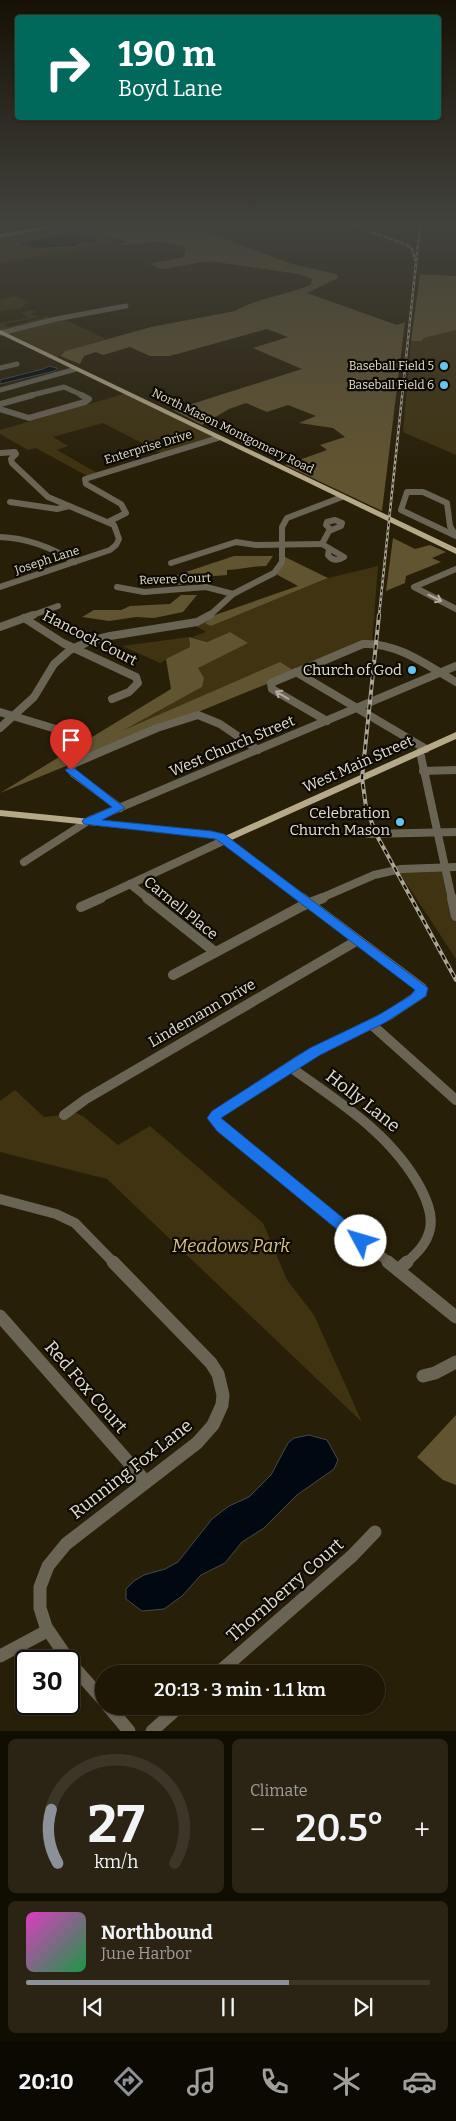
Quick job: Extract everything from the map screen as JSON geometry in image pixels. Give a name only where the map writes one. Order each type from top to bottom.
[{"type":"main road","name":"North Mason Montgomery Road","points":[[0,332],[456,551]]},
{"type":"main road","name":"West Main Street","points":[[225,840],[456,735]]},
{"type":"main road","points":[[0,813],[211,834],[225,840]]},
{"type":"street","points":[[0,332],[126,306]]},
{"type":"street","points":[[0,368],[17,364]]},
{"type":"street","points":[[0,390],[76,368]]},
{"type":"street","points":[[10,387],[28,396]]},
{"type":"street","points":[[0,404],[64,387],[89,399],[85,402],[29,418],[0,409]]},
{"type":"street","name":"Enterprise Drive","points":[[108,522],[122,517],[126,513],[125,508],[86,484],[85,479],[218,438]]},
{"type":"street","points":[[0,453],[15,452],[16,454],[11,459],[15,466],[45,495],[108,522]]},
{"type":"street","points":[[407,492],[423,492],[447,503],[450,526],[456,537],[450,532],[401,510],[407,492]]},
{"type":"street","points":[[0,728],[15,716],[38,691],[54,664],[74,648],[110,636],[197,622],[212,614],[233,594],[260,582],[274,573],[282,562],[283,523],[287,518],[294,513],[342,497]]},
{"type":"street","points":[[10,502],[57,509],[69,506]]},
{"type":"street","name":"Joseph Lane","points":[[0,587],[112,549],[118,544],[117,529],[108,522]]},
{"type":"street","points":[[322,543],[330,530]]},
{"type":"street","points":[[0,537],[24,538],[41,542],[75,562]]},
{"type":"street","points":[[446,546],[456,537]]},
{"type":"street","points":[[172,563],[230,543],[243,542],[252,545],[282,542],[322,543],[329,549]]},
{"type":"street","points":[[414,587],[456,569]]},
{"type":"street","name":"Revere Court","points":[[117,587],[144,592],[206,587],[233,594]]},
{"type":"street","points":[[414,587],[455,608]]},
{"type":"street","points":[[0,627],[58,606]]},
{"type":"street","name":"Hancock Court","points":[[24,618],[74,648],[136,677],[138,683],[134,689],[112,698]]},
{"type":"street","points":[[327,721],[272,689],[270,684],[363,644],[372,643],[388,645],[456,682]]},
{"type":"street","name":"West Church Street","points":[[24,862],[88,821],[456,666]]},
{"type":"street","points":[[296,672],[357,708],[423,751],[423,770],[456,913]]},
{"type":"street","points":[[0,712],[56,729]]},
{"type":"street","points":[[120,808],[73,774],[71,769],[78,761],[195,715],[212,720],[258,750]]},
{"type":"street","points":[[423,770],[456,770]]},
{"type":"street","points":[[368,834],[456,832]]},
{"type":"street","points":[[225,840],[415,982],[423,991],[414,999],[371,1024],[331,1042],[217,1114],[214,1118],[222,1127],[456,1317]]},
{"type":"street","name":"West Main Street","points":[[81,906],[225,840]]},
{"type":"street","points":[[173,975],[310,903],[382,872],[410,868],[456,867]]},
{"type":"street","name":"Carnell Place","points":[[130,884],[215,952]]},
{"type":"street","name":"Lindemann Drive","points":[[64,1115],[86,1099],[358,940]]},
{"type":"street","points":[[371,1024],[456,1100]]},
{"type":"street","name":"Holly Lane","points":[[290,1067],[372,1127],[400,1156],[420,1186],[430,1214],[430,1231],[423,1246],[398,1270]]},
{"type":"street","name":"Running Fox Lane","points":[[0,1199],[56,1214],[75,1224],[211,1363],[218,1372],[224,1393],[218,1420],[197,1443],[66,1544],[44,1574],[40,1588],[40,1602],[41,1617],[47,1632],[63,1654],[95,1691]]},
{"type":"street","name":"Red Fox Court","points":[[0,1316],[146,1482]]},
{"type":"street","points":[[423,1376],[440,1371],[456,1362]]},
{"type":"street","name":"Thornberry Court","points":[[227,1665],[352,1556],[374,1532]]},
{"type":"street","points":[[0,1656],[47,1632]]},
{"type":"street","points":[[116,1715],[129,1731]]},
{"type":"street","points":[[152,1731],[170,1715]]},
{"type":"green space","points":[[0,306],[23,306],[22,308],[0,312]]},
{"type":"green space","points":[[37,311],[30,314],[40,317],[5,324],[5,326],[9,327],[48,316],[50,319],[62,318],[106,339],[65,351],[55,359],[0,332],[0,323],[29,318],[21,313]]},
{"type":"green space","points":[[456,330],[456,455],[403,432],[411,341],[422,341],[424,338]]},
{"type":"green space","points":[[127,393],[218,438],[163,454],[103,423],[53,437],[68,446],[57,450],[99,474],[89,477],[36,448],[28,450],[0,434],[0,430]]},
{"type":"green space","points":[[378,566],[372,643],[115,735],[202,687],[198,669],[230,632],[207,642],[192,637],[206,632],[192,624],[203,619],[211,626],[328,578]]},
{"type":"green space","points":[[189,637],[190,647],[160,663],[122,646]]},
{"type":"green space","points":[[445,867],[456,914],[456,959],[399,872]]},
{"type":"green space","name":"Meadows Park","points":[[15,1090],[44,1117],[64,1115],[69,1109],[84,1117],[118,1145],[150,1126],[263,1223],[287,1280],[314,1315],[362,1422],[107,1179],[0,1152],[0,1101]]},
{"type":"shaded area","points":[[343,306],[397,325],[405,322],[382,511],[285,465],[327,450],[320,445],[345,437],[333,428],[299,423],[316,416],[288,405],[267,412],[246,403],[229,409],[202,425],[173,410],[302,369],[253,348],[288,337],[267,329],[170,356],[150,356],[130,347],[103,355],[96,352],[84,356],[80,364],[60,356],[65,351],[151,327],[235,311],[244,307]]},
{"type":"shaded area","points":[[416,306],[456,306],[456,330],[424,338],[422,341],[411,341]]},
{"type":"shaded area","points":[[49,366],[57,368],[55,371],[0,384],[0,380]]},
{"type":"shaded area","points":[[393,538],[415,549],[430,545],[446,552],[432,558],[441,562],[406,576],[405,583],[386,591]]},
{"type":"shaded area","points":[[234,556],[273,556],[266,566],[227,570],[227,575],[204,577],[203,583],[178,585],[177,575]]},
{"type":"shaded area","points":[[283,556],[328,578],[211,626],[205,623],[215,615],[298,586],[274,573]]},
{"type":"shaded area","points":[[181,595],[197,595],[183,612],[154,618],[136,617],[109,621],[82,617],[94,610],[121,610],[130,606],[170,604]]},
{"type":"shaded area","points":[[230,632],[248,643],[198,668],[204,678],[202,687],[124,730],[280,662],[296,672],[0,793],[171,689],[166,659],[190,647],[189,637],[207,642]]},
{"type":"shaded area","points":[[456,1415],[456,1485],[443,1480],[417,1457]]},
{"type":"shaded area","points":[[309,1435],[327,1440],[338,1460],[334,1469],[297,1495],[264,1528],[242,1542],[225,1563],[201,1575],[182,1596],[164,1609],[142,1611],[126,1599],[126,1589],[134,1581],[144,1575],[165,1569],[178,1562],[212,1519],[229,1506],[249,1497],[271,1475],[288,1443],[294,1438]]},
{"type":"railway","points":[[379,616],[412,306]]},
{"type":"railway","points":[[379,615],[362,778],[366,807],[376,834],[456,980]]},
{"type":"place","name":"Baseball Field 5","points":[[444,366]]},
{"type":"place","name":"Baseball Field 6","points":[[444,385]]},
{"type":"place","name":"Church of God","points":[[412,670]]},
{"type":"place","name":"Celebration Church Mason","points":[[400,822]]},
{"type":"route","points":[[71,770],[73,774],[120,808],[88,821],[211,834],[220,837],[422,988],[422,993],[414,999],[381,1019],[315,1051],[217,1114],[214,1118],[216,1122],[361,1241]]}]
